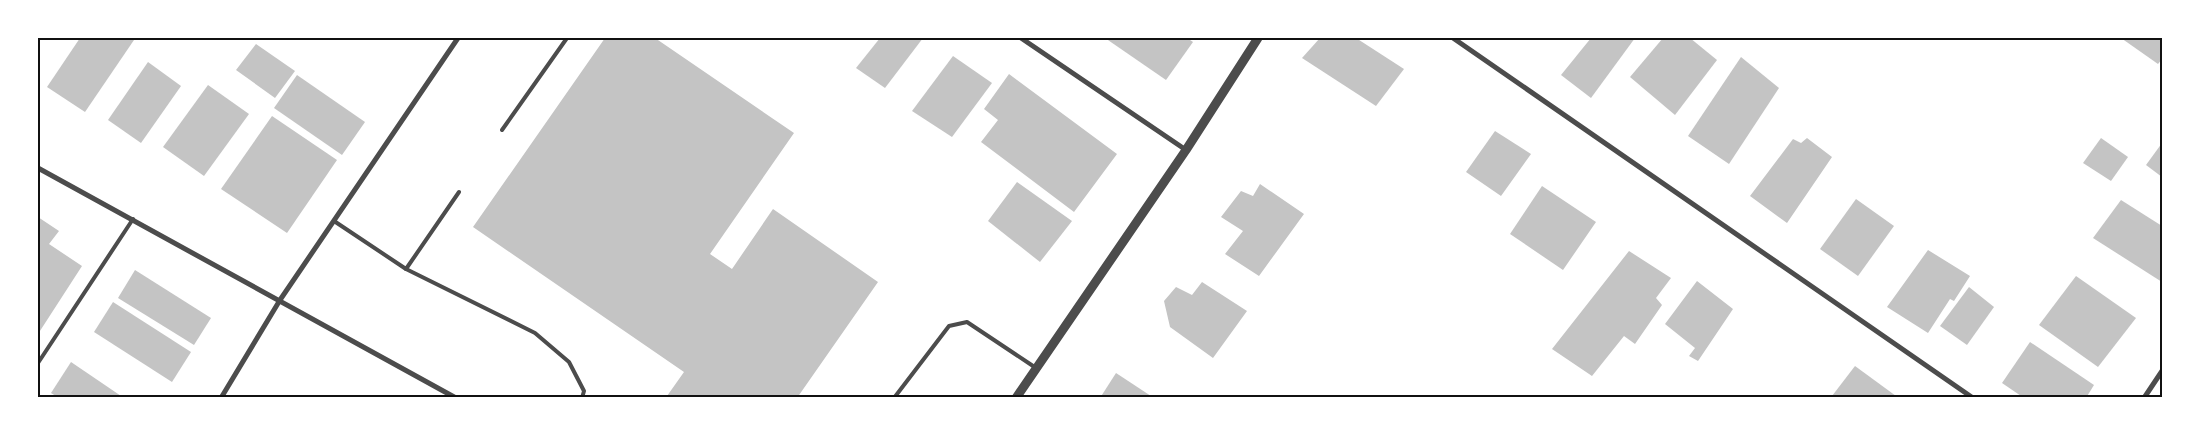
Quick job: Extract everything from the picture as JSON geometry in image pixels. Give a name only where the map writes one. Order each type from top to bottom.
[{"type":"street","points":[[221,398],[280,300],[458,38]]},
{"type":"street","points":[[1021,38],[1186,150]]},
{"type":"street","points":[[1016,398],[1186,150],[1258,38]]},
{"type":"street","points":[[1453,38],[1973,398]]},
{"type":"street","points":[[38,168],[456,398]]},
{"type":"street","points":[[2144,398],[2162,370]]},
{"type":"lane","points":[[502,130],[567,38]]},
{"type":"lane","points":[[406,269],[459,192]]},
{"type":"lane","points":[[38,363],[133,219]]},
{"type":"lane","points":[[334,221],[406,269],[535,333],[569,362],[584,391],[582,398]]},
{"type":"lane","points":[[894,398],[949,326],[967,322],[1036,368]]},
{"type":"building","points":[[80,38],[129,38],[134,40],[85,112],[47,87]]},
{"type":"building","points":[[605,38],[655,38],[794,133],[710,254],[732,269],[773,209],[878,282],[797,398],[669,398],[667,396],[684,372],[473,227]]},
{"type":"building","points":[[880,38],[923,38],[885,88],[856,68]]},
{"type":"building","points":[[1105,38],[1187,38],[1193,42],[1166,80]]},
{"type":"building","points":[[1320,38],[1356,38],[1404,69],[1376,106],[1302,58]]},
{"type":"building","points":[[1591,38],[1635,38],[1591,98],[1561,75]]},
{"type":"building","points":[[1663,38],[1690,38],[1717,60],[1675,115],[1630,77]]},
{"type":"building","points":[[2121,38],[2162,38],[2162,59],[2158,64]]},
{"type":"building","points":[[256,44],[295,71],[275,98],[236,70]]},
{"type":"building","points":[[953,56],[992,83],[952,137],[912,111]]},
{"type":"building","points":[[1741,57],[1779,88],[1729,164],[1688,136]]},
{"type":"building","points":[[148,62],[181,86],[141,143],[108,120]]},
{"type":"building","points":[[1009,74],[1117,154],[1074,212],[981,142],[998,120],[984,109]]},
{"type":"building","points":[[297,75],[365,122],[342,155],[274,108]]},
{"type":"building","points":[[208,85],[249,114],[204,176],[163,147]]},
{"type":"building","points":[[272,116],[337,160],[287,233],[221,189]]},
{"type":"building","points":[[1495,131],[1531,154],[1501,196],[1466,172]]},
{"type":"building","points":[[1807,138],[1832,157],[1787,223],[1750,196],[1793,139],[1801,143]]},
{"type":"building","points":[[2101,138],[2128,157],[2111,181],[2083,163]]},
{"type":"building","points":[[2162,143],[2162,177],[2146,165]]},
{"type":"building","points":[[1017,182],[1072,221],[1040,262],[988,221]]},
{"type":"building","points":[[1260,184],[1304,214],[1259,276],[1225,254],[1243,231],[1221,217],[1241,191],[1253,196]]},
{"type":"building","points":[[1542,186],[1596,222],[1563,270],[1510,234]]},
{"type":"building","points":[[1856,199],[1894,226],[1858,276],[1820,249]]},
{"type":"building","points":[[2121,200],[2162,226],[2162,282],[2093,238]]},
{"type":"building","points":[[38,217],[59,231],[49,244],[82,266],[38,334]]},
{"type":"building","points":[[1928,250],[1970,276],[1954,301],[1950,299],[1928,333],[1887,307]]},
{"type":"building","points":[[1629,251],[1671,278],[1656,298],[1662,305],[1635,344],[1624,336],[1592,376],[1552,349]]},
{"type":"building","points":[[135,270],[211,318],[194,345],[118,298]]},
{"type":"building","points":[[2076,276],[2136,318],[2098,367],[2039,325]]},
{"type":"building","points":[[1697,281],[1733,309],[1698,361],[1689,356],[1695,348],[1665,324]]},
{"type":"building","points":[[1202,282],[1247,311],[1213,358],[1170,327],[1164,301],[1176,287],[1192,295]]},
{"type":"building","points":[[1969,287],[1994,307],[1967,345],[1940,326]]},
{"type":"building","points":[[113,302],[191,352],[172,382],[94,332]]},
{"type":"building","points":[[2030,342],[2094,385],[2086,398],[2024,398],[2002,383]]},
{"type":"building","points":[[71,362],[124,398],[59,398],[51,393]]},
{"type":"building","points":[[1855,366],[1896,396],[1895,398],[1833,398],[1832,396]]},
{"type":"building","points":[[1116,373],[1154,398],[1100,398]]}]
